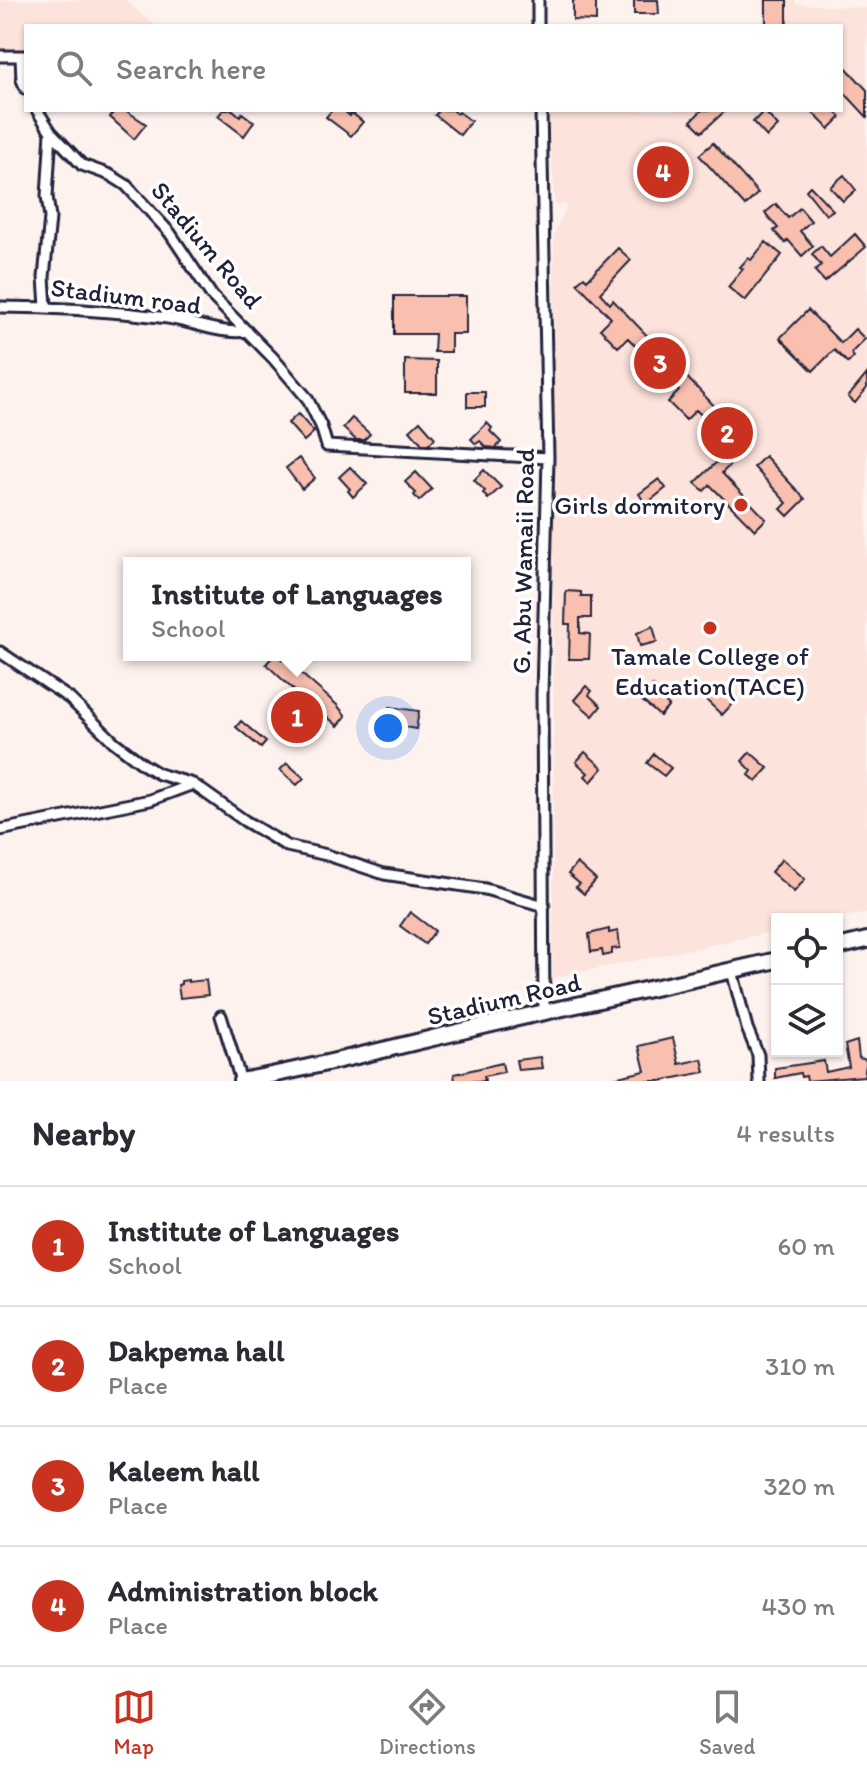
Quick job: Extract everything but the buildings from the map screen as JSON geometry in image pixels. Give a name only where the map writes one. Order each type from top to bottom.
[{"type":"main road","points":[[843,946],[867,940]]},
{"type":"main road","name":"Stadium Road","points":[[241,1081],[385,1051],[771,961]]},
{"type":"street","points":[[538,0],[538,24]]},
{"type":"street","points":[[0,56],[23,56],[24,84]]},
{"type":"street","name":"Stadium Road","points":[[38,112],[51,132],[82,165],[110,175],[126,185],[170,233],[212,296],[307,398],[321,426],[324,442],[331,448],[548,458]]},
{"type":"street","name":"G. Abu Wamaii Road","points":[[541,112],[548,458],[542,695],[544,1012]]},
{"type":"street","points":[[46,307],[44,277],[50,218],[47,196],[51,132]]},
{"type":"street","name":"Stadium road","points":[[0,307],[46,307],[167,318],[226,332],[247,331]]},
{"type":"street","points":[[0,652],[69,698],[114,742],[144,765],[159,774],[193,784],[255,827],[297,850],[327,855],[384,874],[485,889],[544,906]]},
{"type":"street","points":[[0,830],[150,800],[193,784]]},
{"type":"street","points":[[732,971],[747,1028],[758,1055],[759,1081]]},
{"type":"street","points":[[221,1016],[241,1081]]},
{"type":"shaded area","points":[[0,0],[125,0],[154,24],[24,24],[24,49],[0,49]]},
{"type":"shaded area","name":"Tamale College of Education(TACE)","points":[[763,0],[795,0],[796,4],[867,8],[867,913],[843,917],[843,913],[771,913],[771,932],[553,978],[554,235],[567,204],[555,205],[548,112],[843,112],[843,24],[763,24]]},
{"type":"place","name":"Administration block","points":[[663,172]]},
{"type":"place","name":"Kaleem hall","points":[[660,363]]},
{"type":"place","name":"Dakpema hall","points":[[727,433]]},
{"type":"place","name":"Girls dormitory","points":[[741,505]]},
{"type":"place","name":"Tamale College of Education(TACE)","points":[[710,628]]},
{"type":"place","name":"Institute of Languages","points":[[297,717]]}]
